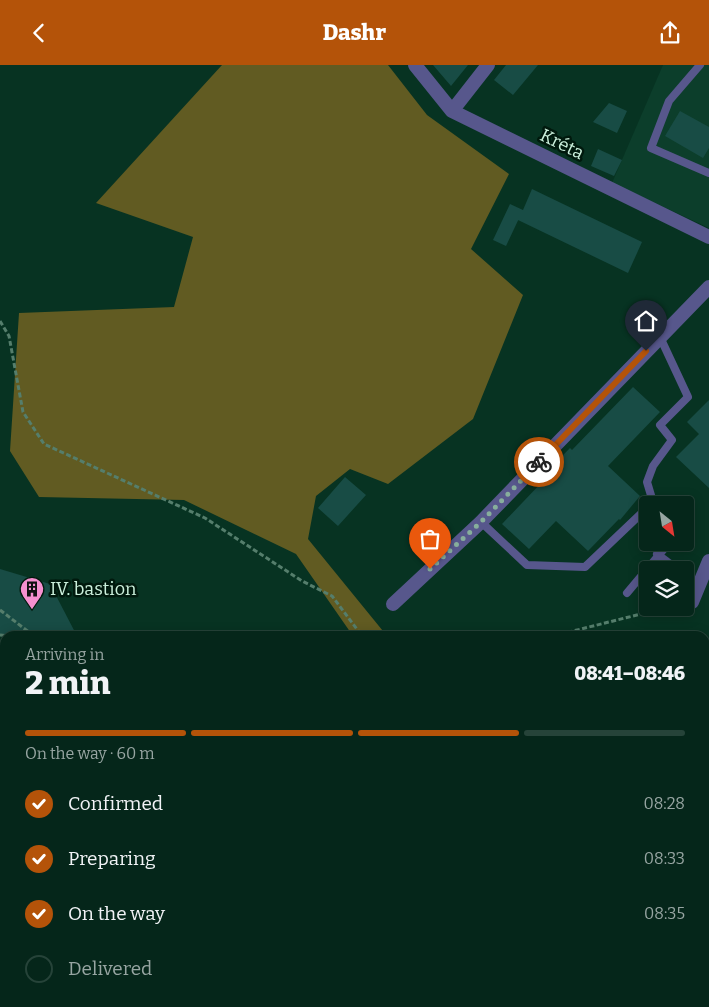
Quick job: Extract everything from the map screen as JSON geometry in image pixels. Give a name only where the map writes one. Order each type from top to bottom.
[{"type":"street","name":"Kréta","points":[[415,65],[452,111],[709,237]]},
{"type":"street","points":[[452,111],[488,65]]},
{"type":"street","points":[[393,603],[481,522],[709,287]]},
{"type":"street","points":[[694,597],[709,561]]},
{"type":"lane","points":[[700,65],[669,101],[651,148],[709,173]]},
{"type":"lane","points":[[651,496],[647,483],[653,466],[672,441],[660,425],[688,397],[660,337]]},
{"type":"lane","points":[[481,522],[526,565],[585,567],[639,516]]},
{"type":"lane","points":[[627,593],[662,551]]},
{"type":"lane","points":[[658,555],[666,561]]},
{"type":"lane","points":[[694,581],[699,585]]},
{"type":"path","points":[[0,321],[9,336],[23,412],[44,444],[205,518],[302,581],[332,596],[358,631]]},
{"type":"path","points":[[0,610],[27,631]]},
{"type":"path","points":[[573,631],[639,614]]},
{"type":"shaded area","points":[[222,65],[388,65],[427,115],[509,174],[471,249],[523,295],[473,419],[388,484],[350,469],[316,496],[308,539],[383,631],[350,631],[296,554],[184,500],[39,497],[10,451],[19,313],[174,307],[193,237],[96,203]]},
{"type":"shaded area","points":[[663,65],[709,65],[709,228],[612,183]]},
{"type":"building","points":[[433,65],[468,65],[451,86]]},
{"type":"building","points":[[506,65],[538,65],[513,95],[494,80]]},
{"type":"building","points":[[609,103],[627,111],[617,133],[593,122]]},
{"type":"building","points":[[680,111],[709,127],[709,148],[703,158],[665,136]]},
{"type":"building","points":[[598,149],[622,160],[614,176],[591,166]]},
{"type":"building","points":[[532,189],[642,242],[628,273],[518,220],[506,246],[493,240],[510,204],[523,210]]},
{"type":"building","points":[[633,387],[660,412],[608,466],[640,496],[620,520],[588,551],[556,521],[529,549],[502,524],[563,460],[560,458],[570,448],[572,450]]},
{"type":"building","points":[[709,400],[709,488],[676,457],[699,434],[687,422]]},
{"type":"building","points":[[345,477],[366,495],[338,526],[318,508]]},
{"type":"building","name":"IV. bastion","points":[[0,569],[50,584],[74,631],[0,631]]},
{"type":"way so far","points":[[430,569],[481,522],[539,462]]},
{"type":"place","name":"IV. bastion","points":[[32,610]]},
{"type":"route","points":[[539,462],[646,351]]}]
